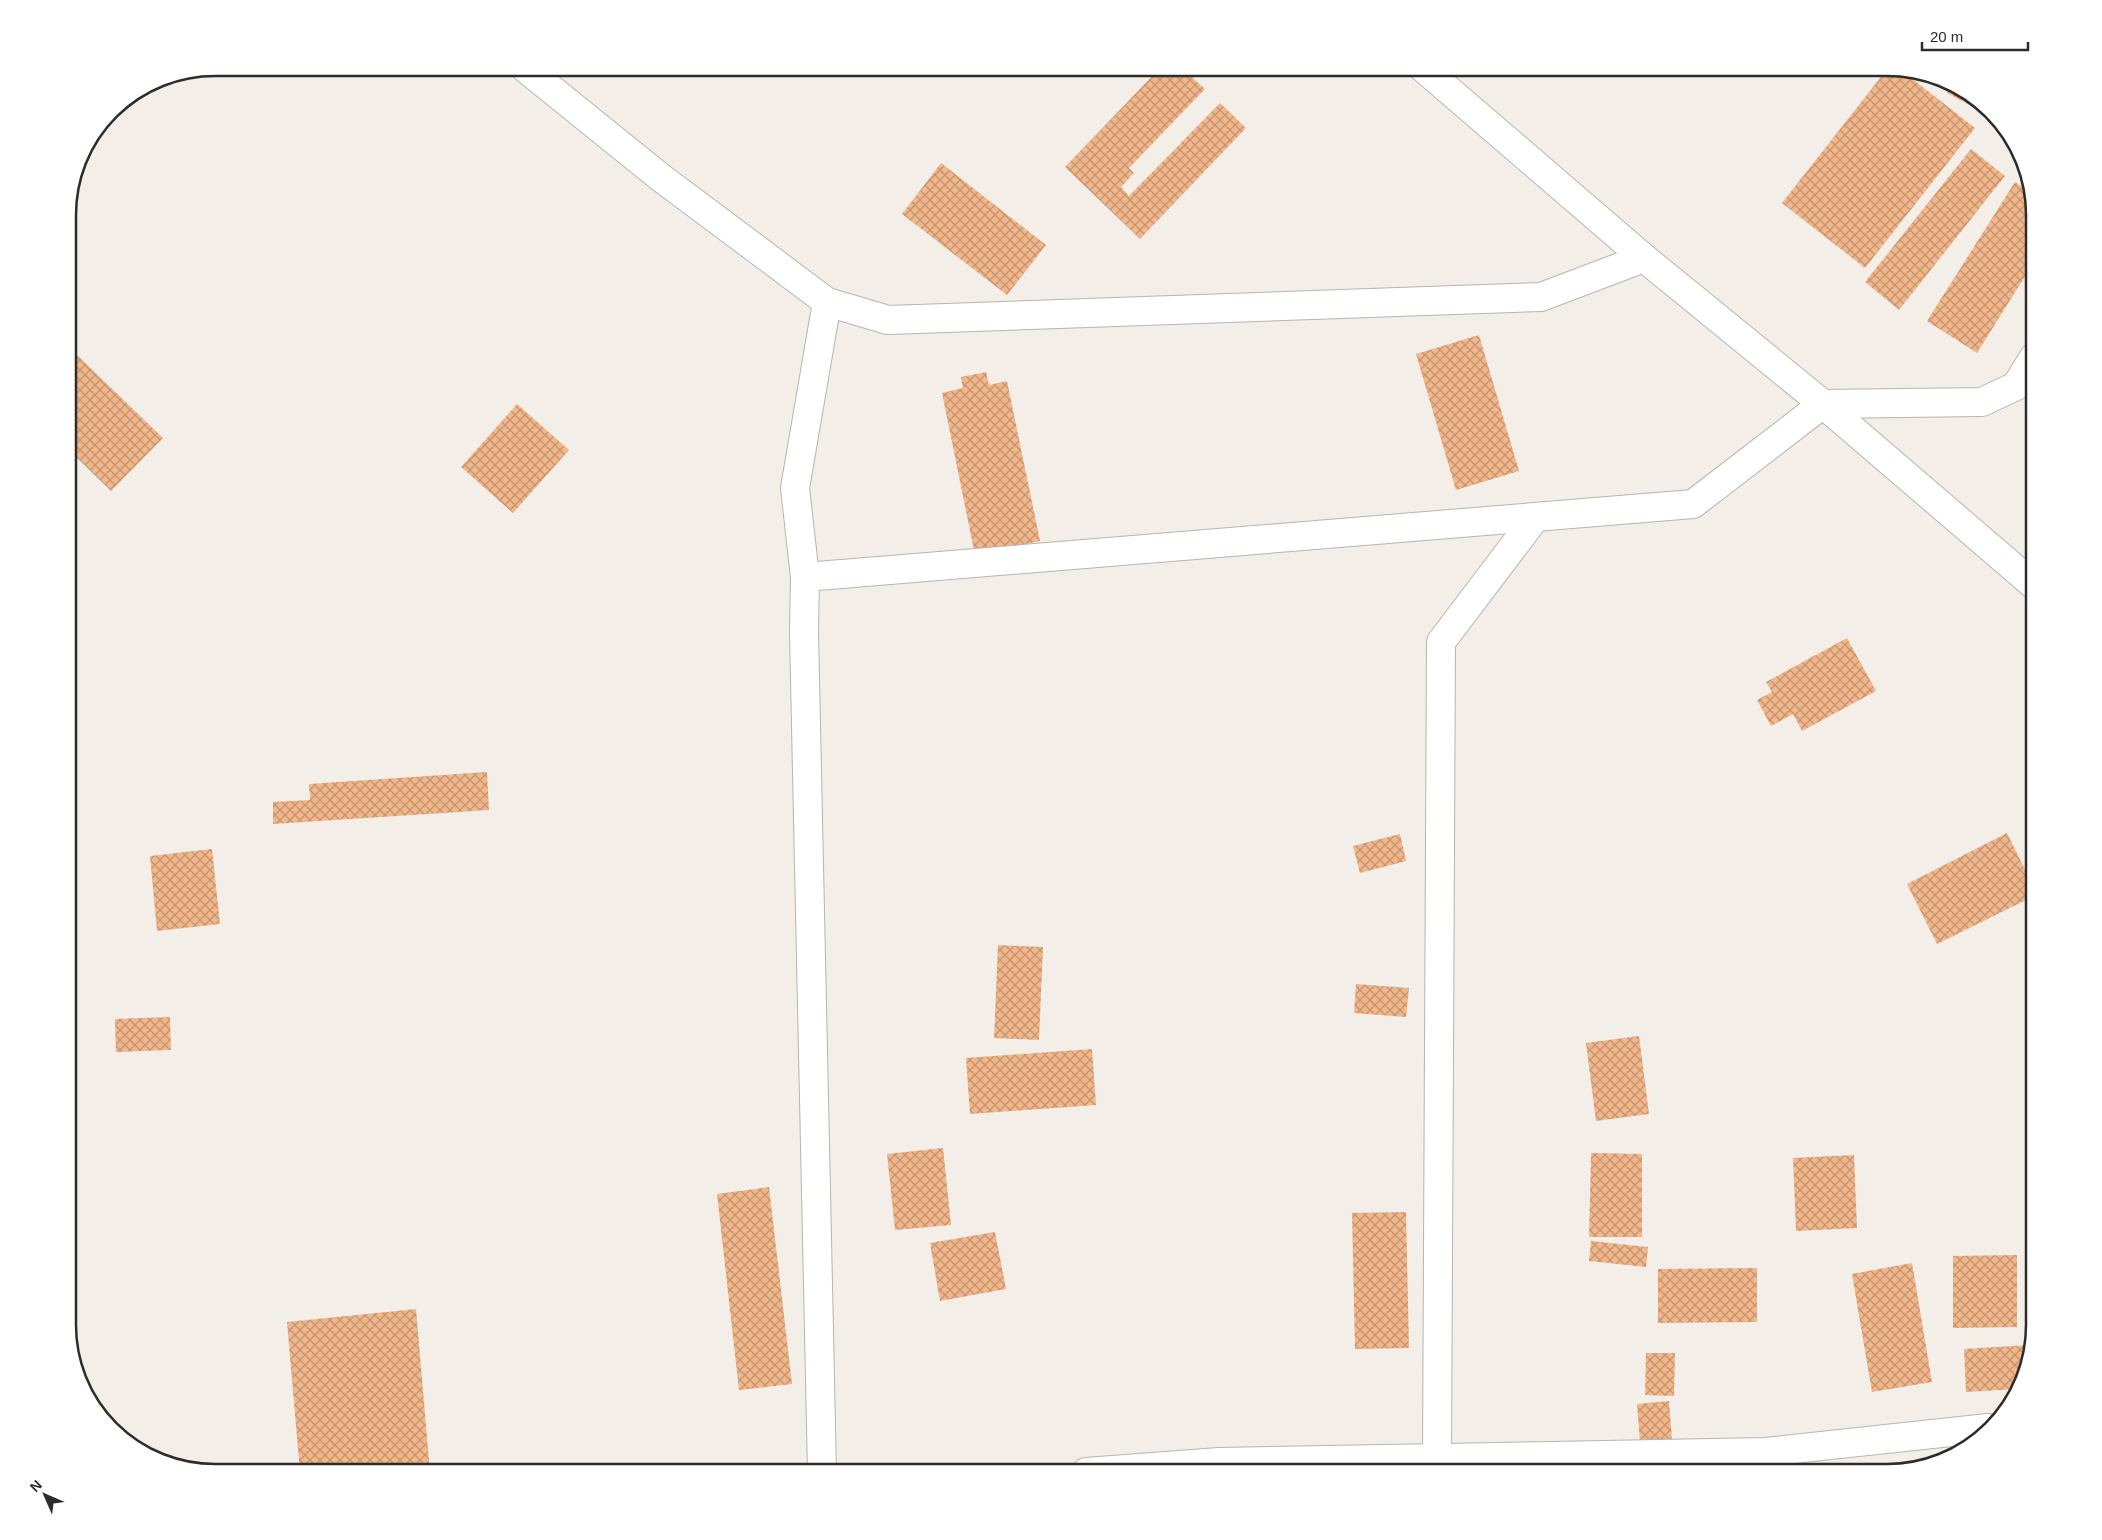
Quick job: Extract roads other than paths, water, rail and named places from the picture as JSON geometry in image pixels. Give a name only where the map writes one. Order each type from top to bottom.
[{"type":"street","points":[[1433,76],[1644,258],[1823,404],[2026,578]]},
{"type":"street","points":[[536,77],[660,177],[827,302],[888,320],[1541,296],[1644,258]]},
{"type":"street","points":[[822,1464],[804,632],[805,577],[795,488],[827,302]]},
{"type":"street","points":[[805,577],[1693,504],[1823,404],[1982,402],[2016,386],[2026,370]]},
{"type":"street","points":[[1437,1458],[1441,642],[1535,518]]},
{"type":"street","points":[[1292,1464],[1437,1458],[1766,1452],[1978,1429]]}]
